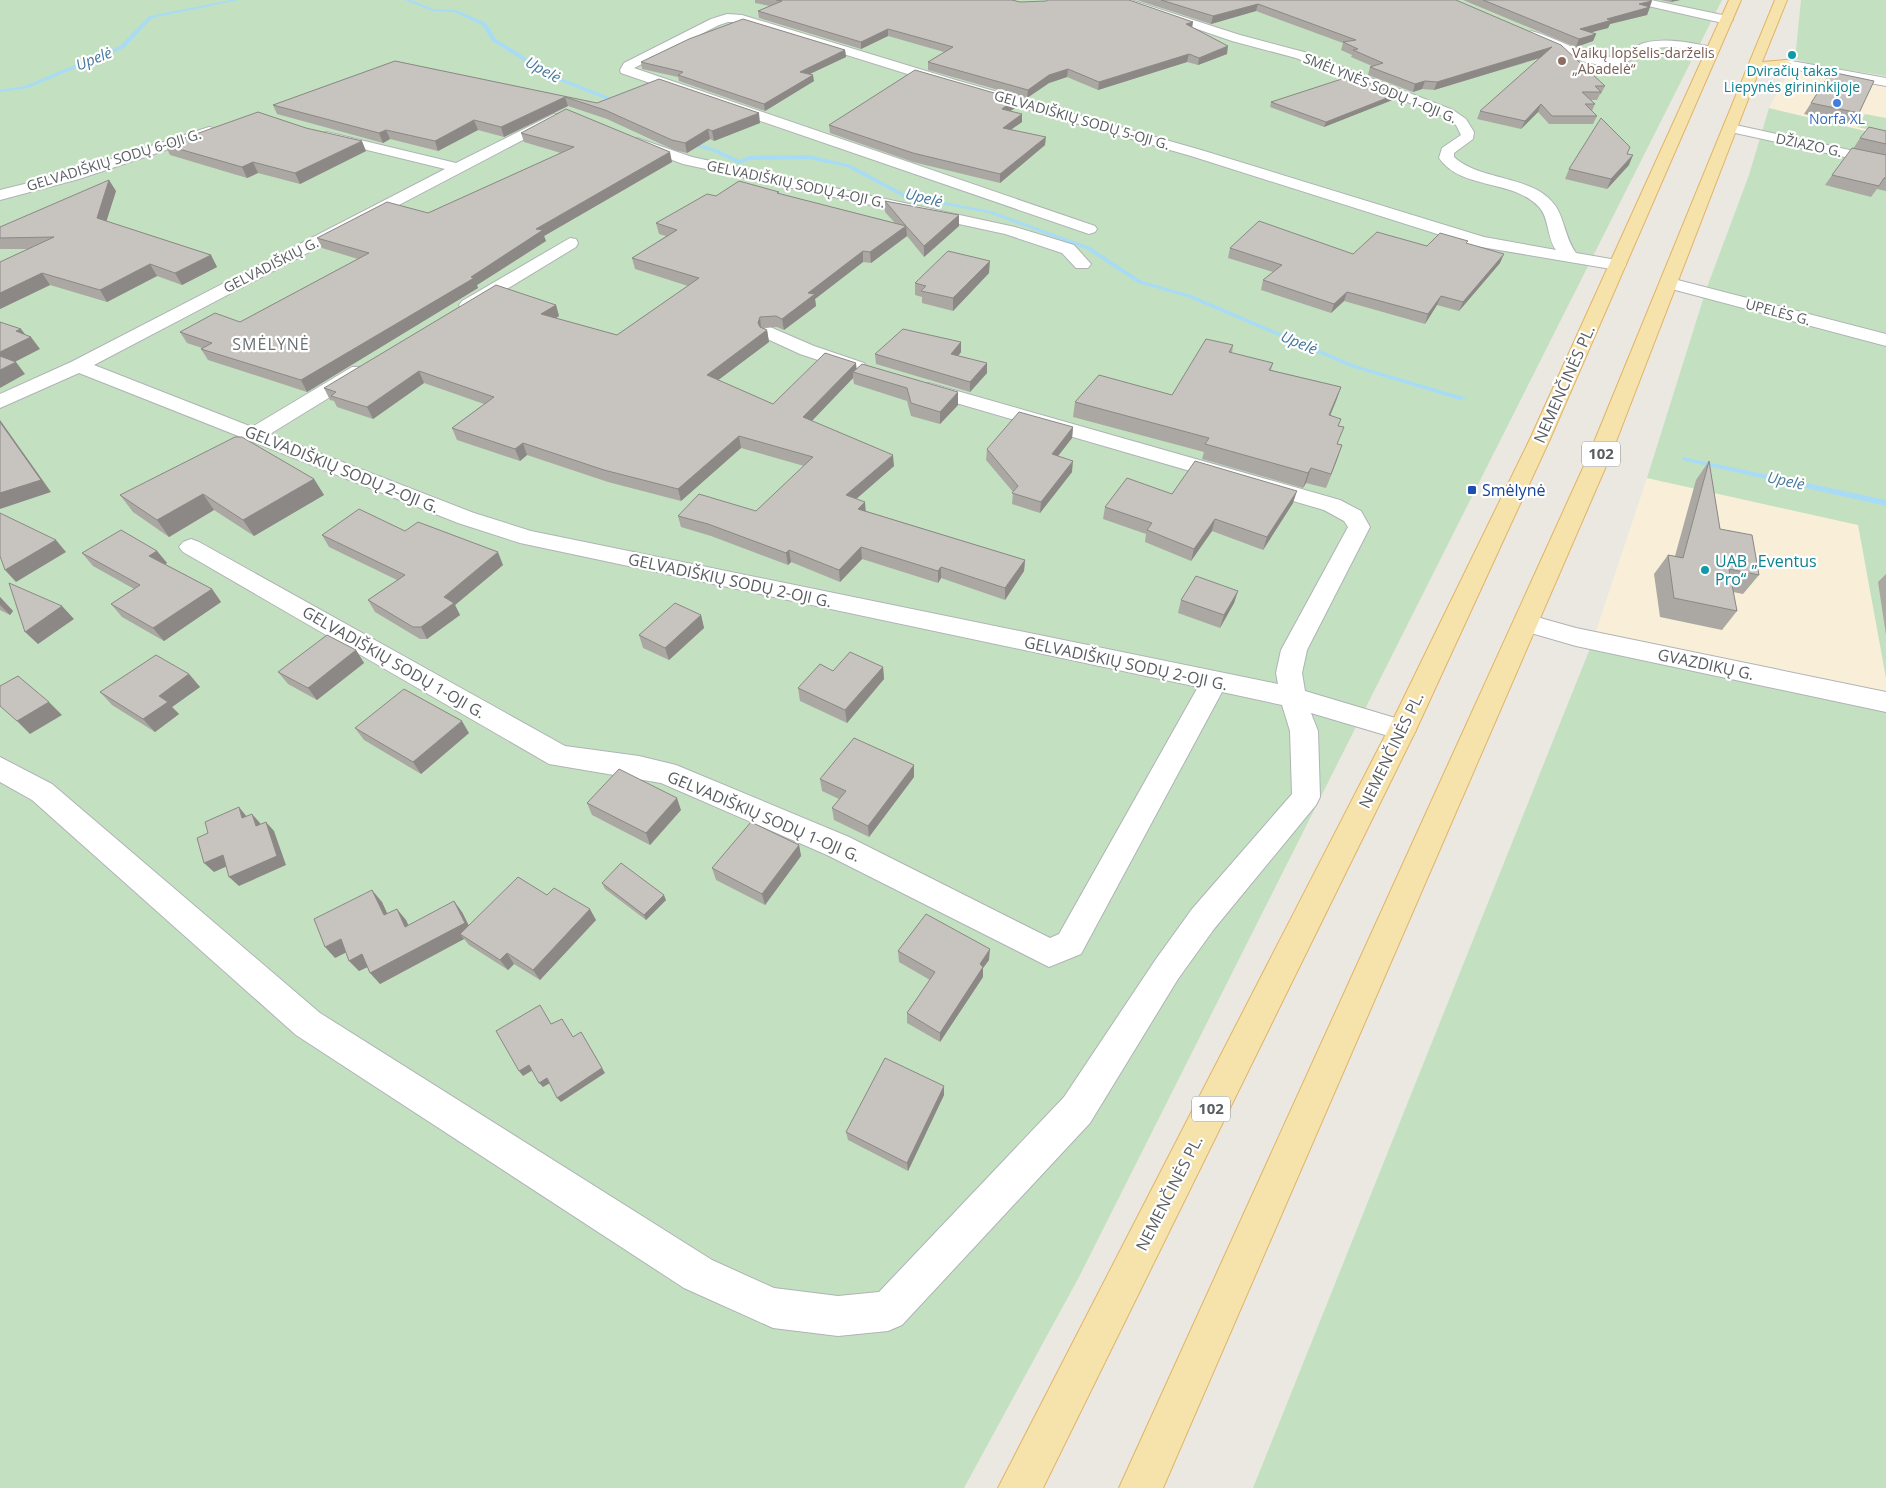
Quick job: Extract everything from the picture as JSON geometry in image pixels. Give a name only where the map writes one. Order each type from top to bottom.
[{"type":"main road","name":"NEMENČINĖS PL.","points":[[1020,1488],[1402,730],[1540,439],[1735,0]]},
{"type":"main road","name":"102","points":[[1141,1488],[1599,458],[1781,0]]},
{"type":"main road","points":[[1762,51],[1777,61],[1786,64]]},
{"type":"main road","points":[[1756,66],[1786,64]]},
{"type":"street","name":"SMĖLYNĖS SODŲ 1-OJI G.","points":[[1119,0],[1236,38],[1300,55],[1448,113],[1462,121],[1468,129],[1468,136],[1448,151],[1446,158],[1450,164],[1458,169],[1526,191],[1537,197],[1548,206],[1560,243],[1569,255]]},
{"type":"street","points":[[1635,0],[1727,20]]},
{"type":"street","name":"GELVADIŠKIŲ SODŲ 5-OJI G.","points":[[1089,230],[828,141],[674,85],[628,73],[626,70],[629,66],[715,22],[727,18],[742,19],[954,84],[1196,153],[1481,242],[1569,255],[1617,265]]},
{"type":"street","points":[[1522,31],[1574,52],[1612,61],[1628,58],[1645,46],[1651,45],[1676,45],[1713,51]]},
{"type":"street","points":[[1786,64],[1886,82]]},
{"type":"street","name":"GELVADIŠKIŲ G.","points":[[0,402],[78,366],[567,112]]},
{"type":"street","name":"GELVADIŠKIŲ SODŲ 6-OJI G.","points":[[0,195],[74,176],[220,128]]},
{"type":"street","name":"DŽIAZO G.","points":[[1731,128],[1886,162]]},
{"type":"street","points":[[316,133],[459,168]]},
{"type":"street","name":"GELVADIŠKIŲ SODŲ 4-OJI G.","points":[[625,136],[650,148],[688,161],[831,190],[1009,230],[1068,249],[1082,264]]},
{"type":"street","points":[[451,316],[570,243]]},
{"type":"street","name":"UPELĖS G.","points":[[1670,283],[1886,340]]},
{"type":"street","points":[[770,333],[807,350],[872,371]]},
{"type":"street","points":[[255,434],[374,362]]},
{"type":"street","name":"GELVADIŠKIŲ SODŲ 2-OJI G.","points":[[78,366],[466,518],[528,538],[1293,697],[1402,730]]},
{"type":"street","points":[[0,768],[42,792],[308,1024],[698,1274],[773,1308],[838,1316],[888,1311],[1077,1110],[1167,969],[1202,919],[1306,797],[1304,731],[1293,697],[1289,673],[1294,650],[1359,528],[1353,516],[1332,505],[900,380]]},
{"type":"street","name":"GELVADIŠKIŲ SODŲ 1-OJI G.","points":[[191,547],[558,756],[636,765],[666,773],[838,846],[1049,953],[1070,944],[1214,682]]},
{"type":"street","name":"GVAZDIKŲ G.","points":[[1526,623],[1576,637],[1886,702]]},
{"type":"shaded area","points":[[1791,68],[1886,84],[1886,136],[1769,108]]},
{"type":"shaded area","points":[[1647,478],[1859,525],[1886,678],[1886,710],[1591,646]]},
{"type":"green space","points":[[0,0],[1722,0],[1079,1277],[964,1488],[0,1488]]},
{"type":"green space","points":[[1801,0],[1886,0],[1886,76],[1814,65],[1795,59]]},
{"type":"green space","points":[[1769,108],[1886,136],[1886,678],[1858,525],[1647,478],[1706,290],[1749,175]]},
{"type":"green space","points":[[1865,114],[1886,118],[1886,133],[1857,127]]},
{"type":"green space","points":[[1591,646],[1886,710],[1886,1488],[1253,1488]]},
{"type":"building","points":[[776,0],[1012,0],[1020,2],[1129,0],[1193,22],[1186,24],[1228,46],[1199,58],[1189,54],[1099,82],[1068,69],[1049,75],[1028,90],[928,62],[953,47],[888,29],[861,42],[758,11],[782,1]]},
{"type":"building","points":[[1161,0],[1456,0],[1561,45],[1605,86],[1595,86],[1601,92],[1582,92],[1595,104],[1585,104],[1597,116],[1552,116],[1541,104],[1525,121],[1480,111],[1552,47],[1437,82],[1425,81],[1415,84],[1370,67],[1383,63],[1353,50],[1358,49],[1343,42],[1356,40],[1258,4],[1213,16]]},
{"type":"building","points":[[1483,0],[1652,1],[1639,4],[1650,7],[1580,29],[1596,34],[1579,39]]},
{"type":"building","points":[[743,19],[845,50],[800,72],[813,75],[764,104],[678,75],[683,72],[641,62],[689,39]]},
{"type":"building","points":[[395,61],[597,103],[659,79],[759,113],[712,131],[708,129],[685,143],[672,140],[605,110],[565,97],[501,127],[474,120],[435,141],[386,130],[379,133],[273,105]]},
{"type":"building","points":[[915,70],[1015,99],[1002,109],[1022,114],[1003,128],[1046,137],[1000,174],[913,153],[829,125]]},
{"type":"building","name":"Norfa XL","points":[[1831,72],[1874,81],[1859,113],[1811,103]]},
{"type":"building","points":[[1351,76],[1397,94],[1326,122],[1271,102]]},
{"type":"building","points":[[566,109],[670,152],[536,229],[543,230],[471,277],[474,278],[301,380],[201,349],[212,343],[180,332],[215,313],[240,322],[369,253],[317,238],[387,202],[428,213],[574,147],[521,133]]},
{"type":"building","points":[[258,112],[306,128],[362,141],[295,173],[253,162],[242,167],[165,145]]},
{"type":"building","points":[[1601,118],[1630,147],[1627,154],[1633,155],[1611,179],[1569,169]]},
{"type":"building","points":[[1869,127],[1886,131],[1886,144],[1860,138]]},
{"type":"building","points":[[1852,148],[1886,155],[1886,178],[1884,178],[1879,186],[1832,175]]},
{"type":"building","points":[[109,180],[97,218],[211,255],[175,273],[150,264],[100,290],[42,273],[0,293],[0,262],[54,237],[0,238],[0,227]]},
{"type":"building","points":[[739,181],[779,192],[777,193],[906,226],[870,252],[863,251],[808,293],[815,294],[782,319],[776,316],[760,317],[758,323],[760,327],[767,330],[707,375],[773,404],[825,353],[856,363],[803,417],[893,455],[846,495],[865,502],[858,509],[1025,560],[1005,588],[941,567],[938,571],[861,547],[839,570],[789,550],[786,553],[708,524],[678,516],[699,494],[756,511],[813,457],[739,436],[678,489],[604,470],[523,443],[515,449],[452,428],[494,397],[419,371],[367,407],[331,396],[336,392],[324,388],[496,285],[556,305],[541,314],[617,335],[699,278],[632,258],[677,230],[656,223],[707,194],[716,196]]},
{"type":"building","points":[[885,201],[959,215],[924,246]]},
{"type":"building","points":[[1259,221],[1353,254],[1377,232],[1427,246],[1440,233],[1504,254],[1463,302],[1441,296],[1428,314],[1347,292],[1334,304],[1263,280],[1282,265],[1230,248]]},
{"type":"building","points":[[948,251],[990,261],[953,298],[921,291],[926,286],[915,283]]},
{"type":"building","points":[[0,322],[21,329],[16,331],[31,337],[0,352]]},
{"type":"building","points":[[903,329],[961,342],[951,354],[987,363],[970,382],[875,354]]},
{"type":"building","points":[[1206,339],[1233,345],[1229,352],[1273,363],[1269,370],[1341,387],[1329,415],[1341,419],[1338,426],[1344,427],[1337,444],[1342,445],[1331,474],[1311,468],[1308,473],[1205,444],[1209,438],[1075,402],[1099,375],[1172,395]]},
{"type":"building","points":[[0,356],[16,362],[0,370]]},
{"type":"building","points":[[862,364],[958,392],[940,412],[911,403],[907,388],[853,372]]},
{"type":"building","points":[[1019,412],[1073,427],[1052,454],[1073,461],[1041,502],[1012,493],[1018,486],[987,449]]},
{"type":"building","points":[[0,422],[41,480],[0,493]]},
{"type":"building","points":[[235,437],[242,437],[314,479],[243,520],[203,494],[157,520],[120,495]]},
{"type":"building","points":[[1195,461],[1297,491],[1267,537],[1215,519],[1194,549],[1147,530],[1152,523],[1105,507],[1127,478],[1172,494]]},
{"type":"building","points":[[1709,461],[1720,529],[1752,535],[1759,575],[1729,569],[1737,611],[1674,598],[1668,555],[1683,558]]},
{"type":"building","points":[[359,509],[405,531],[418,522],[498,552],[444,597],[454,603],[421,627],[413,627],[368,600],[405,575],[322,535]]},
{"type":"building","points":[[0,513],[56,540],[5,570],[0,556]]},
{"type":"building","points":[[121,530],[157,551],[149,556],[212,589],[153,628],[111,604],[140,585],[82,553]]},
{"type":"building","points":[[1196,576],[1238,591],[1224,615],[1181,600]]},
{"type":"building","points":[[9,583],[62,606],[25,632]]},
{"type":"building","points":[[675,603],[701,615],[665,648],[639,635]]},
{"type":"building","points":[[327,635],[356,650],[308,688],[278,672]]},
{"type":"building","points":[[850,652],[883,667],[845,710],[798,688],[820,664],[833,671]]},
{"type":"building","points":[[156,655],[189,674],[159,696],[168,702],[143,719],[100,692]]},
{"type":"building","points":[[18,676],[49,702],[17,721],[0,706],[0,686]]},
{"type":"building","points":[[404,689],[462,721],[413,762],[355,728]]},
{"type":"building","points":[[854,738],[914,765],[868,826],[832,808],[846,791],[820,779]]},
{"type":"building","points":[[619,769],[677,798],[646,833],[587,803]]},
{"type":"building","points":[[239,807],[242,818],[252,814],[256,826],[266,822],[277,856],[229,877],[223,855],[204,863],[197,838],[208,833],[205,822]]},
{"type":"building","points":[[751,822],[799,845],[762,894],[712,868]]},
{"type":"building","points":[[621,863],[664,895],[644,915],[602,883]]},
{"type":"building","points":[[518,877],[547,895],[554,888],[590,909],[533,970],[507,953],[500,960],[460,934]]},
{"type":"building","points":[[372,890],[384,915],[397,909],[405,927],[454,901],[465,923],[370,973],[362,954],[349,961],[341,939],[325,947],[314,919]]},
{"type":"building","points":[[926,914],[990,949],[980,964],[983,967],[940,1033],[907,1013],[935,972],[898,951]]},
{"type":"building","points":[[540,1005],[551,1024],[562,1019],[573,1037],[581,1032],[602,1068],[557,1098],[547,1078],[539,1083],[529,1065],[519,1071],[496,1031]]},
{"type":"building","points":[[885,1058],[944,1086],[907,1163],[846,1132]]},
{"type":"waterway","name":"Upelė","points":[[0,91],[26,87],[122,47],[151,17],[237,0]]},
{"type":"waterway","name":"Upelė","points":[[407,0],[432,10],[455,11],[484,24],[494,40],[551,76],[615,101],[615,107]]},
{"type":"waterway","name":"Upelė","points":[[688,143],[714,150],[739,162],[749,158],[808,157],[849,166],[905,196],[989,212],[1088,248],[1140,282],[1189,296],[1353,366],[1463,398]]},
{"type":"waterway","name":"Upelė","points":[[1686,459],[1886,503]]},
{"type":"place","name":"Dviračių takas Liepynės girininkijoje","points":[[1792,55]]},
{"type":"place","name":"Vaikų lopšelis-darželis „Abadelė“","points":[[1562,61]]},
{"type":"place","name":"Norfa XL","points":[[1837,103]]},
{"type":"place","name":"Smėlynė","points":[[1472,490]]},
{"type":"place","name":"UAB „Eventus Pro“","points":[[1705,570]]},
{"type":"district","name":"SMĖLYNĖ","points":[[271,344]]}]
